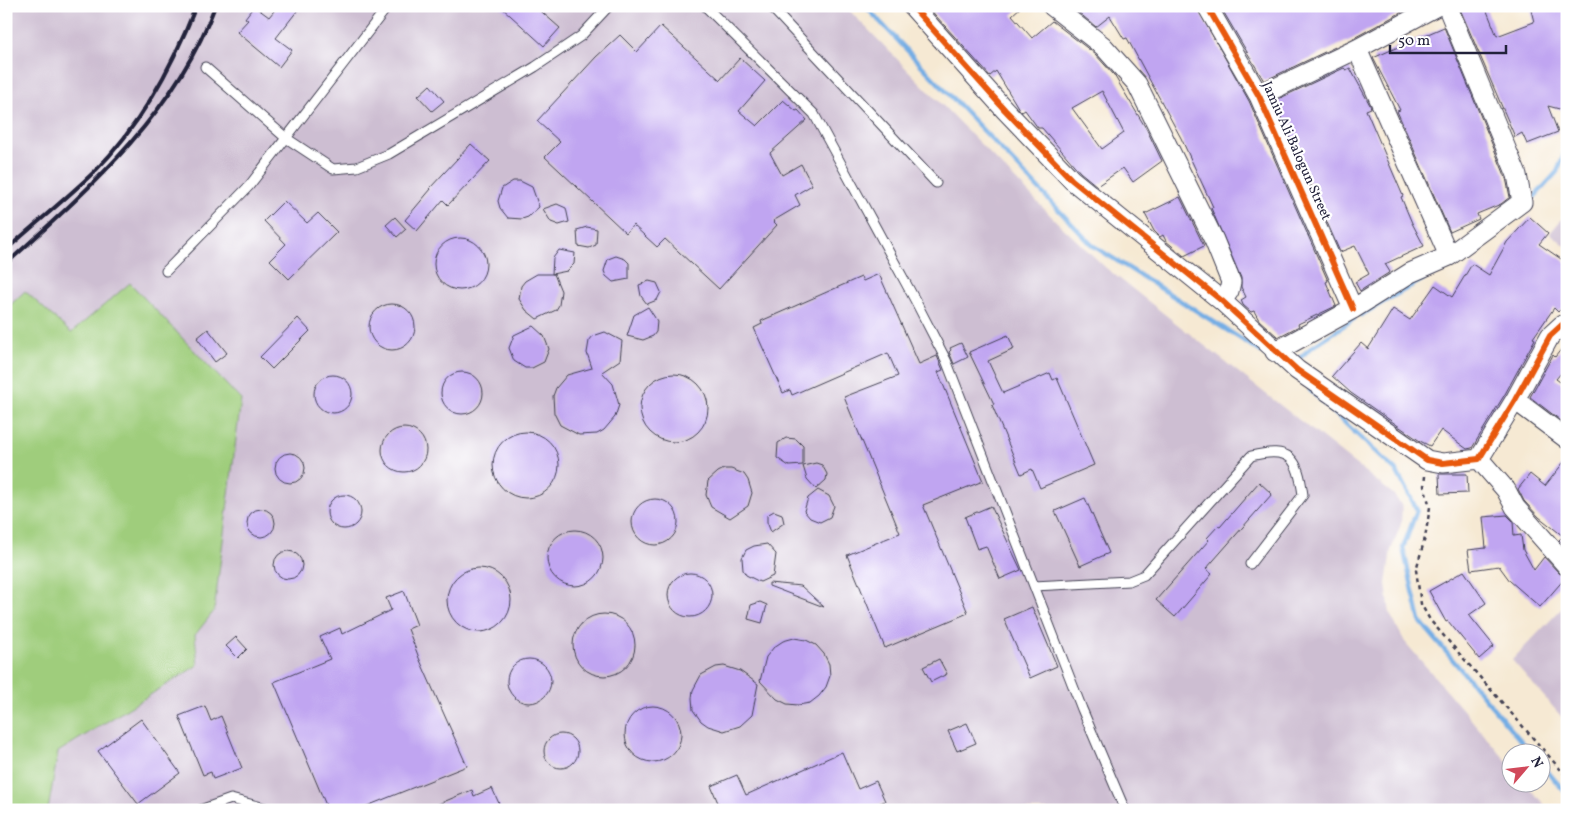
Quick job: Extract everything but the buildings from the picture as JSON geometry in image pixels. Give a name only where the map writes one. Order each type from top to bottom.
[{"type":"street","points":[[912,6],[1005,110],[1072,180],[1222,301],[1286,361],[1427,460],[1442,463],[1479,459]]},
{"type":"street","points":[[1052,6],[1102,46],[1137,84],[1202,215],[1231,282],[1229,291],[1222,301]]},
{"type":"street","name":"Jamiu Ali Balogun Street","points":[[1207,6],[1259,96],[1353,309]]},
{"type":"street","points":[[1259,96],[1357,49],[1437,6]]},
{"type":"street","points":[[1286,361],[1353,309],[1410,273],[1449,256],[1522,202],[1517,175],[1447,6]]},
{"type":"street","points":[[1357,49],[1449,256]]},
{"type":"street","points":[[1479,459],[1515,400],[1550,336],[1562,325],[1567,326]]},
{"type":"street","points":[[1515,400],[1567,439]]},
{"type":"street","points":[[1479,459],[1506,490],[1515,507],[1567,566]]},
{"type":"lane","points":[[166,271],[249,186],[388,6]]},
{"type":"lane","points":[[205,68],[286,138],[333,169],[357,168],[389,154],[535,67],[581,36],[609,6]]},
{"type":"lane","points":[[705,6],[814,114],[946,360],[1082,708],[1125,810]]},
{"type":"lane","points":[[770,6],[936,183]]},
{"type":"lane","points":[[1034,586],[1129,580],[1144,575],[1251,456],[1272,451],[1286,454],[1297,464],[1303,495],[1250,564]]},
{"type":"lane","points":[[200,810],[231,799],[273,810]]},
{"type":"path","points":[[1427,460],[1424,486],[1430,507],[1425,538],[1416,570],[1421,604],[1430,620],[1567,777]]},
{"type":"shaded area","points":[[6,6],[845,6],[1057,222],[1106,268],[1393,494],[1402,506],[1401,524],[1391,550],[1386,584],[1390,614],[1405,642],[1500,753],[1500,794],[1535,794],[1549,810],[6,810]]},
{"type":"shaded area","points":[[1567,213],[1567,247],[1550,233]]},
{"type":"shaded area","points":[[1567,603],[1567,723],[1512,660]]},
{"type":"green space","points":[[130,283],[241,400],[214,611],[195,635],[198,665],[58,752],[48,810],[6,810],[6,309],[25,291],[71,333]]},
{"type":"waterway","points":[[865,6],[1092,245],[1271,358]]},
{"type":"waterway","points":[[1527,205],[1557,172],[1567,147]]},
{"type":"waterway","points":[[1361,315],[1437,271]]},
{"type":"waterway","points":[[1294,363],[1312,347],[1354,319]]},
{"type":"waterway","points":[[1310,390],[1397,472],[1417,510],[1403,548],[1420,621],[1524,744]]},
{"type":"waterway","points":[[1550,774],[1567,794]]},
{"type":"railway","points":[[6,250],[74,191],[95,171],[127,135],[166,72],[196,6]]},
{"type":"railway","points":[[6,264],[98,178],[153,115],[177,81],[198,45],[215,6]]},
{"type":"cycle path","points":[[912,6],[1005,110],[1072,180],[1222,301],[1297,370],[1427,460],[1443,463],[1479,459],[1515,400],[1550,336],[1562,325],[1567,326]]},
{"type":"cycle path","points":[[1207,6],[1259,96],[1353,309]]}]
